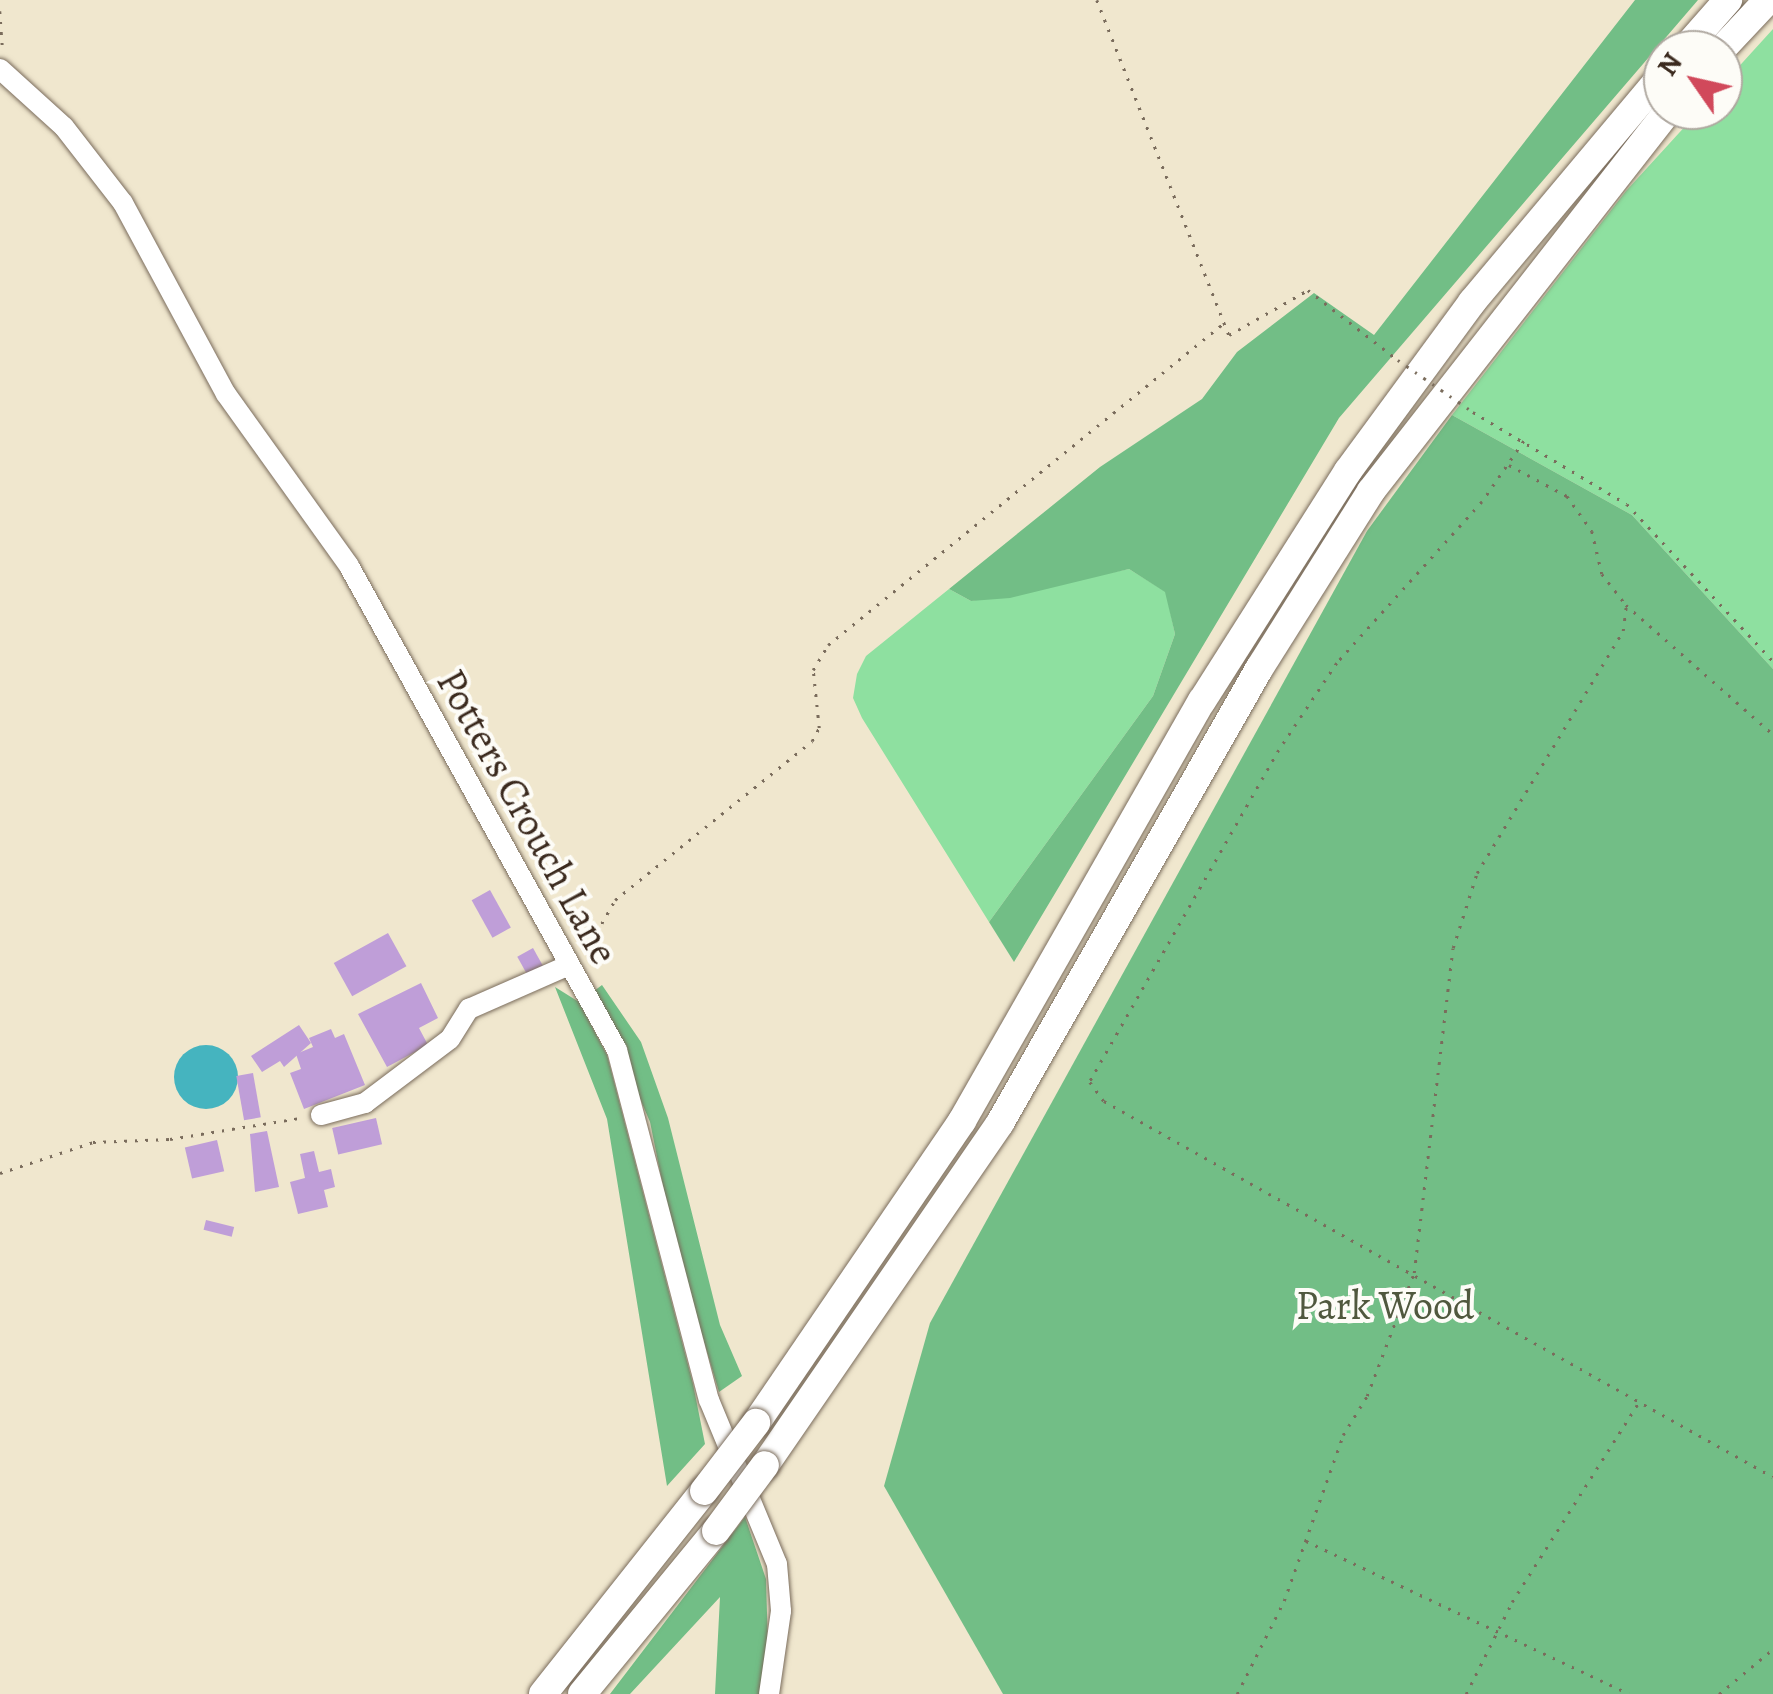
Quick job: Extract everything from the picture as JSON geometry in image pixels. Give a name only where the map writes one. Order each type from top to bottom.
[{"type":"highway","points":[[1702,30],[1728,0]]},
{"type":"highway","points":[[1740,30],[1768,0]]},
{"type":"highway","points":[[543,1694],[756,1423],[962,1122],[1202,700],[1348,472],[1472,302],[1643,98]]},
{"type":"highway","points":[[582,1694],[765,1465],[1000,1123],[1259,668],[1371,491],[1653,130]]},
{"type":"street","name":"Potters Crouch Lane","points":[[2,70],[64,127],[123,203],[226,394],[349,566],[617,1050],[709,1400],[777,1564],[780,1610],[769,1694]]},
{"type":"street","points":[[321,1114],[365,1104],[450,1038],[469,1009],[569,965]]},
{"type":"path","points":[[1097,0],[1229,335],[1308,290],[1473,412],[1627,504],[1773,661]]},
{"type":"path","points":[[0,10],[2,70]]},
{"type":"path","points":[[569,965],[594,944],[615,900],[812,741],[819,728],[813,670],[828,645],[1224,322]]},
{"type":"path","points":[[1524,440],[1409,588],[1337,663],[1280,750],[1090,1082],[1104,1101],[1641,1398],[1773,1477]]},
{"type":"path","points":[[1508,464],[1567,496],[1592,531],[1602,574],[1626,604],[1773,734]]},
{"type":"path","points":[[1236,1694],[1284,1602],[1343,1435],[1366,1396],[1414,1274],[1452,948],[1477,873],[1623,630],[1626,604]]},
{"type":"path","points":[[0,1173],[94,1142],[170,1139],[321,1114]]},
{"type":"path","points":[[1466,1694],[1498,1631],[1641,1398]]},
{"type":"path","points":[[1306,1541],[1629,1694]]},
{"type":"path","points":[[1718,1694],[1773,1649]]},
{"type":"green space","points":[[1635,0],[1698,0],[1672,30],[1643,30],[1643,64],[1339,418],[1014,962],[989,922],[1153,696],[1175,634],[1165,592],[1129,569],[1010,598],[971,601],[949,589],[1100,467],[1202,399],[1237,352],[1314,293],[1374,335]]},
{"type":"green space","points":[[1773,29],[1773,669],[1632,515],[1452,415],[1626,191],[1682,130],[1743,130],[1743,62]]},
{"type":"green space","name":"Park Wood","points":[[1452,415],[1632,515],[1773,669],[1773,1694],[1003,1694],[884,1486],[930,1323],[1367,531]]},
{"type":"green space","points":[[1129,569],[1166,592],[1175,634],[1153,696],[989,922],[862,718],[853,698],[857,674],[866,656],[949,589],[971,601]]},
{"type":"green space","points":[[602,985],[641,1042],[668,1118],[720,1325],[742,1376],[719,1392],[674,1241],[650,1122],[594,991]]},
{"type":"green space","points":[[555,987],[579,1002],[607,1055],[693,1384],[705,1444],[667,1486],[607,1119]]},
{"type":"green space","points":[[745,1517],[766,1579],[768,1647],[759,1694],[715,1694],[720,1597],[630,1694],[610,1694]]},
{"type":"water","points":[[206,1045],[228,1055],[238,1077],[228,1099],[206,1109],[184,1099],[174,1077],[184,1055]]},
{"type":"building","points":[[490,890],[511,928],[492,938],[472,900]]},
{"type":"building","points":[[388,933],[406,966],[352,996],[334,963]]},
{"type":"building","points":[[533,948],[544,968],[528,977],[517,957]]},
{"type":"building","points":[[421,983],[438,1018],[419,1028],[428,1045],[387,1067],[358,1014]]},
{"type":"building","points":[[299,1025],[311,1043],[284,1067],[280,1061],[262,1072],[251,1056]]},
{"type":"building","points":[[331,1029],[335,1038],[344,1034],[365,1085],[304,1109],[290,1073],[301,1069],[296,1054],[313,1047],[309,1038]]},
{"type":"building","points":[[253,1073],[261,1117],[244,1120],[236,1076]]},
{"type":"building","points":[[376,1118],[382,1144],[338,1154],[332,1128]]},
{"type":"building","points":[[267,1131],[279,1187],[255,1192],[250,1134]]},
{"type":"building","points":[[217,1140],[224,1171],[192,1179],[185,1147]]},
{"type":"building","points":[[314,1151],[319,1172],[331,1169],[335,1187],[324,1190],[328,1207],[298,1214],[290,1182],[305,1178],[300,1154]]},
{"type":"building","points":[[206,1220],[234,1227],[232,1237],[204,1230]]}]
